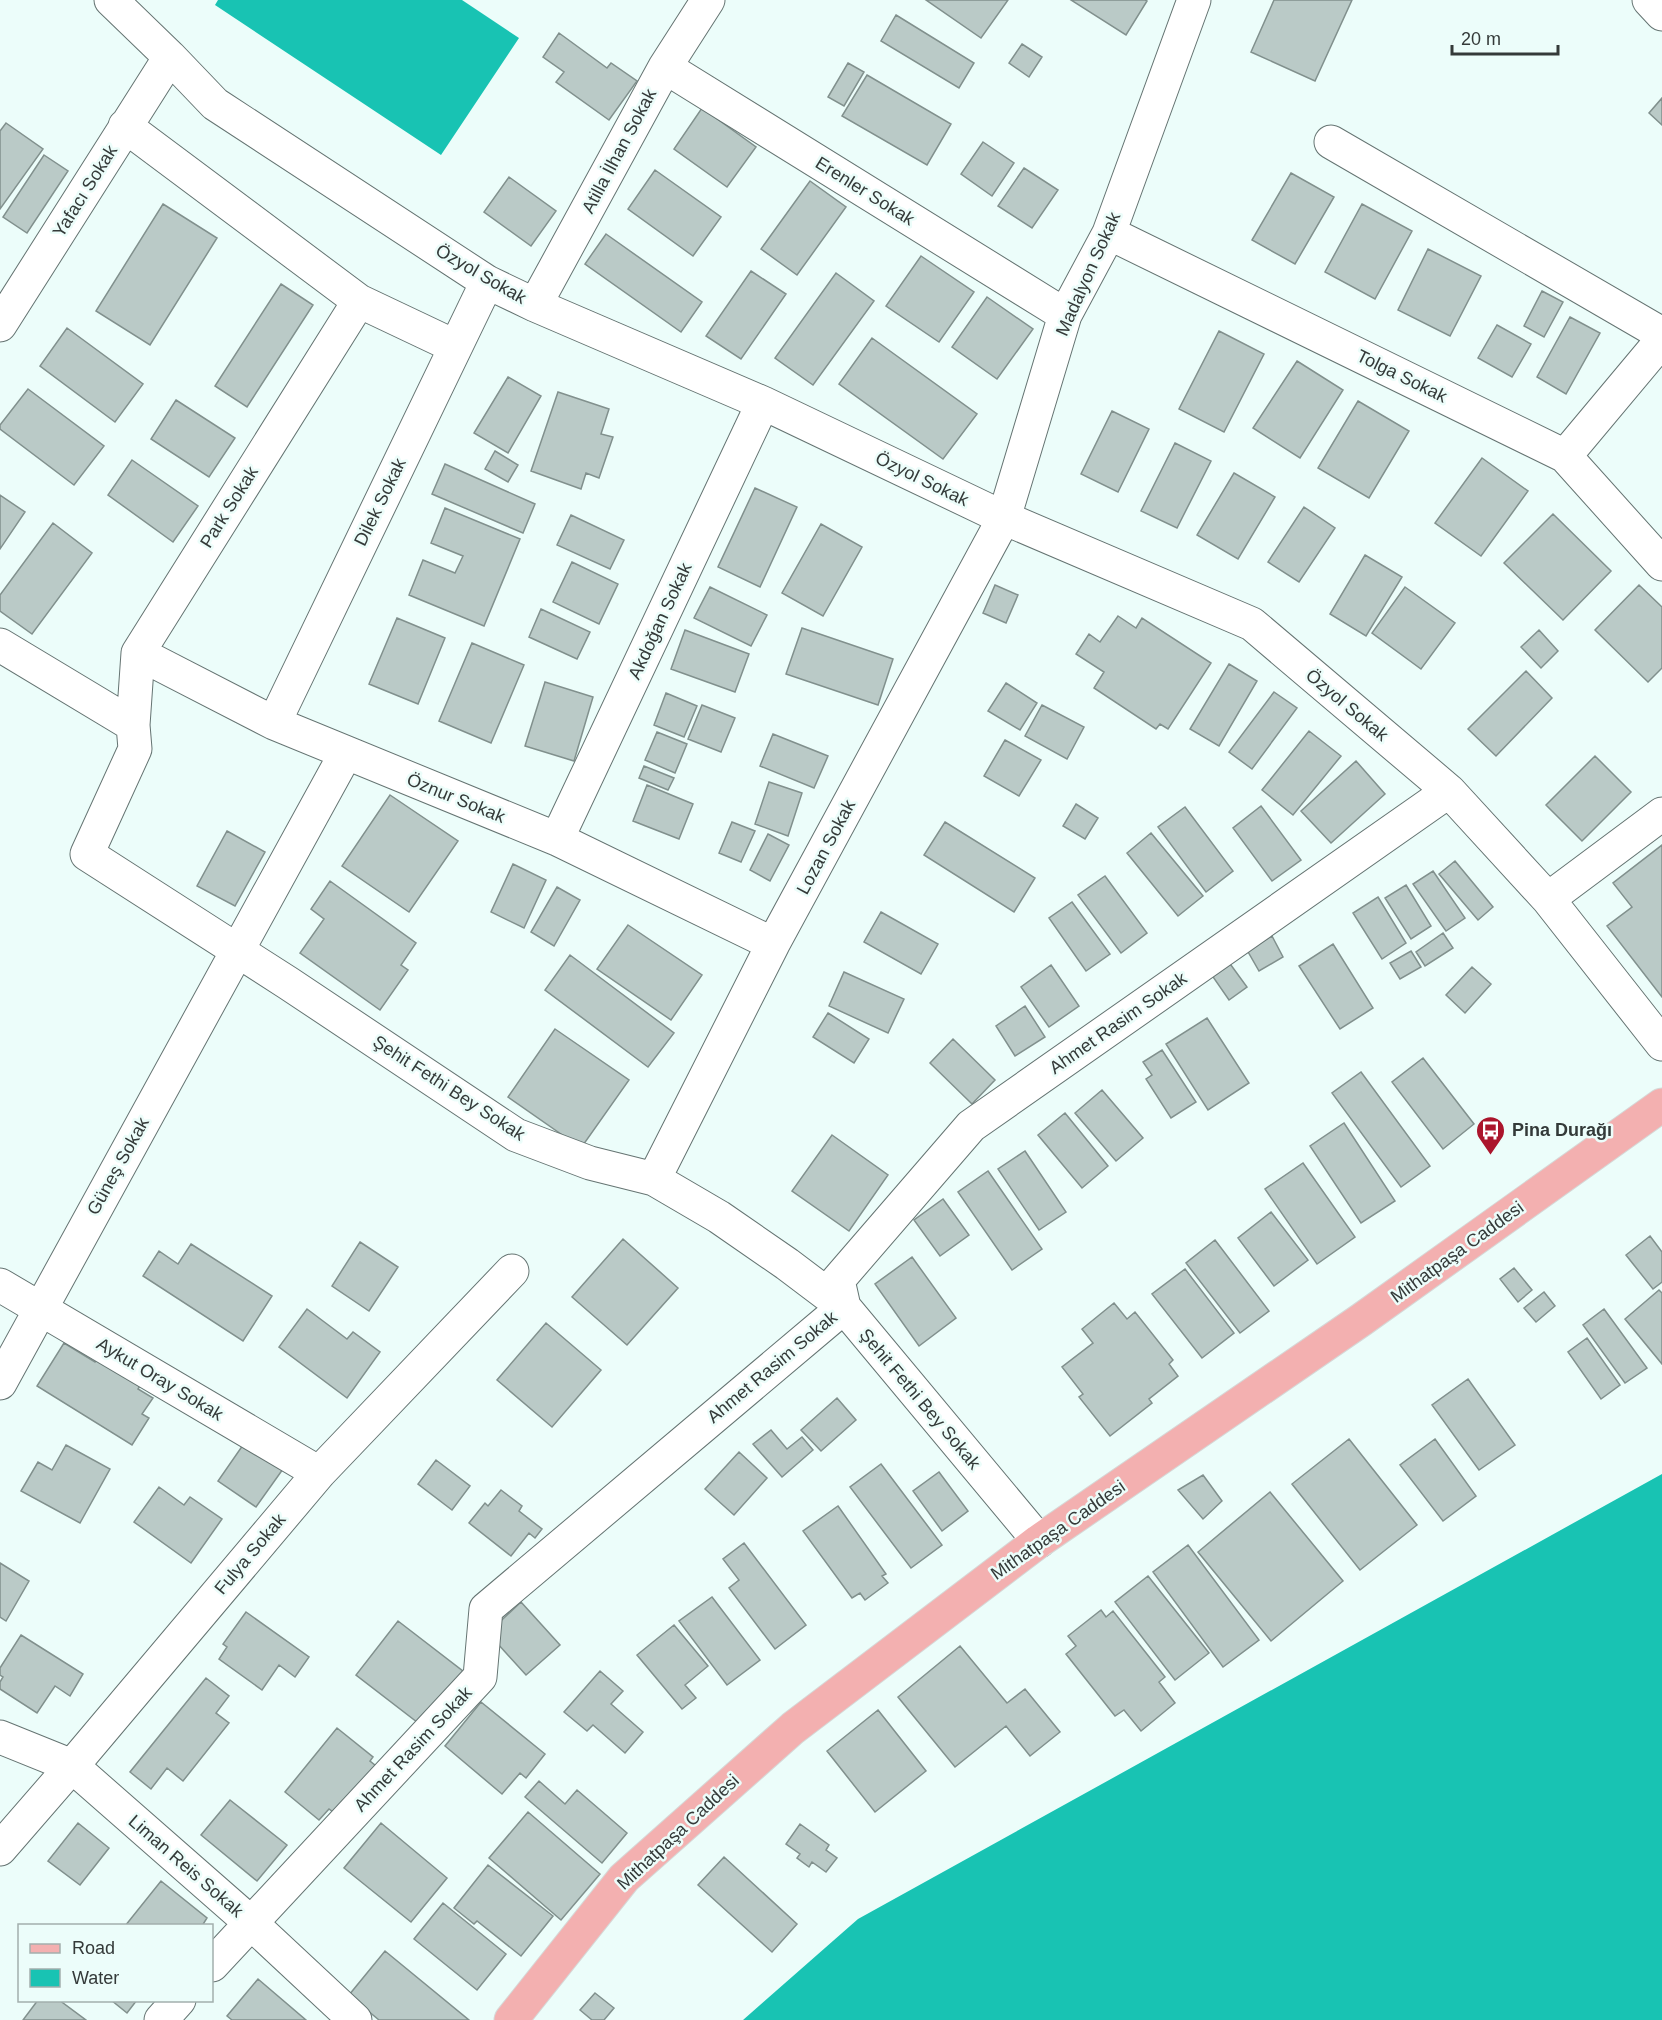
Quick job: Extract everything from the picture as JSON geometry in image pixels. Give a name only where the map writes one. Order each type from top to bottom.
[{"type":"main road","name":"Mithatpaşa Caddesi","points":[[511,2020],[624,1878],[793,1728],[1038,1541],[1361,1320],[1662,1105]]},
{"type":"street","name":"Özyol Sokak","points":[[111,0],[215,104],[487,282],[536,306],[763,403],[1004,518],[1252,624],[1449,791],[1548,899],[1662,1044]]},
{"type":"street","name":"Atilla İlhan Sokak","points":[[536,306],[665,67],[708,0]]},
{"type":"street","name":"Madalyon Sokak","points":[[1004,518],[1065,315],[1109,233],[1194,0]]},
{"type":"street","points":[[1648,0],[1662,14]]},
{"type":"street","name":"Yafacı Sokak","points":[[0,325],[170,57]]},
{"type":"street","name":"Erenler Sokak","points":[[665,67],[1065,315]]},
{"type":"street","points":[[125,126],[359,301],[454,346]]},
{"type":"street","points":[[1331,142],[1662,334]]},
{"type":"street","name":"Tolga Sokak","points":[[1109,233],[1565,456],[1662,564]]},
{"type":"street","name":"Dilek Sokak","points":[[274,723],[454,346],[487,282]]},
{"type":"street","name":"Park Sokak","points":[[133,725],[138,653],[359,301]]},
{"type":"street","points":[[1565,456],[1662,340]]},
{"type":"street","name":"Akdoğan Sokak","points":[[557,839],[763,403]]},
{"type":"street","name":"Lozan Sokak","points":[[654,1179],[773,944],[1004,518]]},
{"type":"street","points":[[0,645],[133,725]]},
{"type":"street","name":"Öznur Sokak","points":[[138,653],[274,723],[557,839],[773,944]]},
{"type":"street","name":"Şehit Fethi Bey Sokak","points":[[133,725],[135,749],[87,854],[238,950],[516,1135],[590,1163],[654,1179],[719,1217],[768,1250],[843,1307],[1038,1541]]},
{"type":"street","name":"Güneş Sokak","points":[[0,1383],[346,753]]},
{"type":"street","name":"Ahmet Rasim Sokak","points":[[213,1964],[480,1677],[486,1609],[843,1307],[838,1280],[971,1126],[1449,791]]},
{"type":"street","points":[[1548,899],[1662,814]]},
{"type":"street","name":"Fulya Sokak","points":[[0,1849],[319,1473],[512,1270]]},
{"type":"street","name":"Aykut Oray Sokak","points":[[0,1285],[319,1473]]},
{"type":"street","name":"Liman Reis Sokak","points":[[0,1737],[72,1766],[251,1923],[356,2020]]},
{"type":"street","points":[[160,2020],[178,2002]]},
{"type":"water","points":[[218,0],[462,0],[519,38],[441,155],[215,5]]},
{"type":"water","points":[[1662,1474],[1662,2020],[743,2020],[858,1919]]},
{"type":"building","points":[[926,0],[1008,0],[981,38]]},
{"type":"building","points":[[1071,0],[1145,0],[1147,1],[1126,35]]},
{"type":"building","points":[[1274,0],[1352,0],[1315,81],[1251,52]]},
{"type":"building","points":[[896,15],[974,63],[959,88],[881,41]]},
{"type":"building","points":[[559,33],[607,68],[611,63],[637,81],[609,120],[556,82],[564,72],[543,57]]},
{"type":"building","points":[[1022,44],[1042,57],[1029,77],[1009,63]]},
{"type":"building","points":[[848,63],[864,72],[844,106],[828,97]]},
{"type":"building","points":[[867,75],[951,124],[927,165],[842,116]]},
{"type":"building","points":[[1662,98],[1662,125],[1649,113]]},
{"type":"building","points":[[702,108],[756,147],[727,187],[674,149]]},
{"type":"building","points":[[6,123],[43,149],[0,209],[0,131]]},
{"type":"building","points":[[983,142],[1014,163],[992,196],[961,174]]},
{"type":"building","points":[[44,155],[68,171],[27,233],[3,217]]},
{"type":"building","points":[[1024,168],[1058,190],[1032,228],[998,206]]},
{"type":"building","points":[[655,170],[721,217],[693,256],[628,209]]},
{"type":"building","points":[[1291,173],[1334,197],[1295,264],[1252,240]]},
{"type":"building","points":[[509,177],[556,211],[531,246],[484,212]]},
{"type":"building","points":[[810,181],[846,207],[797,275],[761,249]]},
{"type":"building","points":[[163,204],[217,238],[150,345],[96,311]]},
{"type":"building","points":[[1362,204],[1412,231],[1375,299],[1325,272]]},
{"type":"building","points":[[606,234],[702,302],[681,332],[585,264]]},
{"type":"building","points":[[1428,249],[1481,276],[1450,336],[1398,310]]},
{"type":"building","points":[[921,256],[974,292],[939,342],[886,306]]},
{"type":"building","points":[[751,271],[786,294],[741,359],[706,336]]},
{"type":"building","points":[[836,273],[874,301],[813,385],[775,358]]},
{"type":"building","points":[[281,284],[313,305],[247,407],[215,386]]},
{"type":"building","points":[[1542,291],[1563,302],[1544,337],[1524,326]]},
{"type":"building","points":[[987,297],[1033,329],[997,379],[952,347]]},
{"type":"building","points":[[1570,317],[1600,333],[1566,394],[1537,377]]},
{"type":"building","points":[[1497,325],[1531,344],[1512,377],[1478,358]]},
{"type":"building","points":[[67,328],[143,384],[115,422],[40,366]]},
{"type":"building","points":[[1219,331],[1264,354],[1224,432],[1179,409]]},
{"type":"building","points":[[872,338],[977,414],[943,459],[839,384]]},
{"type":"building","points":[[1297,361],[1343,390],[1300,458],[1253,428]]},
{"type":"building","points":[[508,377],[541,396],[508,453],[474,433]]},
{"type":"building","points":[[28,389],[104,446],[74,485],[0,429],[0,425]]},
{"type":"building","points":[[558,392],[609,409],[601,434],[613,437],[599,478],[586,473],[581,489],[531,471]]},
{"type":"building","points":[[176,400],[235,438],[209,477],[151,439]]},
{"type":"building","points":[[1358,401],[1409,431],[1369,498],[1318,468]]},
{"type":"building","points":[[1112,411],[1149,429],[1118,492],[1081,474]]},
{"type":"building","points":[[1175,443],[1211,461],[1177,528],[1141,511]]},
{"type":"building","points":[[495,451],[518,465],[508,482],[485,469]]},
{"type":"building","points":[[1482,458],[1528,491],[1481,556],[1435,523]]},
{"type":"building","points":[[132,460],[198,506],[173,542],[108,495]]},
{"type":"building","points":[[445,464],[535,504],[523,533],[432,494]]},
{"type":"building","points":[[1234,473],[1275,497],[1238,559],[1197,535]]},
{"type":"building","points":[[755,488],[797,507],[760,587],[718,567]]},
{"type":"building","points":[[0,495],[25,512],[0,549]]},
{"type":"building","points":[[1304,507],[1335,528],[1299,582],[1268,562]]},
{"type":"building","points":[[445,508],[520,539],[484,626],[409,595],[423,560],[455,573],[463,556],[431,543]]},
{"type":"building","points":[[1553,514],[1611,571],[1563,620],[1504,563]]},
{"type":"building","points":[[571,515],[624,540],[610,569],[557,545]]},
{"type":"building","points":[[53,523],[92,553],[32,634],[0,611],[0,595]]},
{"type":"building","points":[[821,524],[862,547],[823,616],[782,593]]},
{"type":"building","points":[[1365,555],[1402,577],[1366,636],[1330,614]]},
{"type":"building","points":[[572,562],[618,584],[599,624],[553,602]]},
{"type":"building","points":[[995,585],[1018,595],[1006,623],[983,613]]},
{"type":"building","points":[[1639,585],[1662,607],[1662,668],[1648,682],[1595,630]]},
{"type":"building","points":[[710,587],[767,615],[751,646],[694,618]]},
{"type":"building","points":[[1405,587],[1455,623],[1421,669],[1372,633]]},
{"type":"building","points":[[541,609],[590,632],[577,659],[529,637]]},
{"type":"building","points":[[1118,616],[1136,628],[1142,618],[1211,663],[1168,729],[1160,724],[1156,729],[1094,688],[1104,672],[1076,654],[1089,634],[1100,642]]},
{"type":"building","points":[[397,618],[445,638],[418,704],[369,684]]},
{"type":"building","points":[[802,628],[893,659],[878,705],[786,674]]},
{"type":"building","points":[[685,630],[749,654],[735,692],[671,669]]},
{"type":"building","points":[[1539,630],[1558,651],[1541,668],[1521,647]]},
{"type":"building","points":[[472,643],[524,665],[491,743],[439,721]]},
{"type":"building","points":[[1229,664],[1257,681],[1219,746],[1190,729]]},
{"type":"building","points":[[1526,671],[1552,698],[1496,756],[1468,729]]},
{"type":"building","points":[[545,682],[593,697],[574,761],[525,746]]},
{"type":"building","points":[[1006,683],[1037,703],[1020,730],[988,711]]},
{"type":"building","points":[[1274,692],[1297,708],[1252,769],[1229,752]]},
{"type":"building","points":[[666,693],[697,706],[684,737],[654,725]]},
{"type":"building","points":[[702,705],[735,718],[721,752],[688,739]]},
{"type":"building","points":[[1042,705],[1084,727],[1067,759],[1025,736]]},
{"type":"building","points":[[1309,731],[1341,756],[1293,815],[1262,790]]},
{"type":"building","points":[[657,732],[687,744],[675,773],[645,760]]},
{"type":"building","points":[[773,734],[828,756],[814,788],[760,766]]},
{"type":"building","points":[[1005,740],[1041,760],[1019,796],[984,776]]},
{"type":"building","points":[[1595,756],[1631,792],[1582,841],[1546,805]]},
{"type":"building","points":[[1356,761],[1385,794],[1331,843],[1301,811]]},
{"type":"building","points":[[644,766],[674,778],[668,790],[639,778]]},
{"type":"building","points":[[769,782],[802,793],[788,836],[755,824]]},
{"type":"building","points":[[647,785],[693,804],[679,839],[633,821]]},
{"type":"building","points":[[390,795],[458,841],[409,912],[342,866]]},
{"type":"building","points":[[1076,804],[1098,818],[1085,839],[1063,826]]},
{"type":"building","points":[[1261,806],[1301,860],[1272,881],[1233,828]]},
{"type":"building","points":[[1185,807],[1233,871],[1206,892],[1158,827]]},
{"type":"building","points":[[732,822],[755,831],[741,862],[719,853]]},
{"type":"building","points":[[945,822],[1035,878],[1014,912],[924,855]]},
{"type":"building","points":[[227,831],[265,852],[235,906],[197,886]]},
{"type":"building","points":[[1151,833],[1203,896],[1178,916],[1127,853]]},
{"type":"building","points":[[768,834],[789,845],[770,881],[750,870]]},
{"type":"building","points":[[1662,845],[1662,997],[1607,926],[1632,907],[1613,883]]},
{"type":"building","points":[[1455,861],[1493,907],[1478,920],[1439,874]]},
{"type":"building","points":[[513,864],[546,880],[524,928],[491,912]]},
{"type":"building","points":[[1433,871],[1465,918],[1446,931],[1413,884]]},
{"type":"building","points":[[1105,876],[1147,933],[1121,953],[1078,895]]},
{"type":"building","points":[[330,881],[416,943],[401,965],[408,970],[380,1010],[300,953],[324,919],[311,909]]},
{"type":"building","points":[[1406,885],[1431,926],[1411,939],[1385,898]]},
{"type":"building","points":[[557,887],[580,900],[554,946],[531,932]]},
{"type":"building","points":[[1378,897],[1406,943],[1382,959],[1353,913]]},
{"type":"building","points":[[1072,902],[1110,954],[1086,971],[1049,918]]},
{"type":"building","points":[[881,912],[938,944],[921,974],[864,942]]},
{"type":"building","points":[[628,925],[702,975],[671,1020],[597,969]]},
{"type":"building","points":[[1443,933],[1453,948],[1425,966],[1416,952]]},
{"type":"building","points":[[1272,936],[1283,957],[1259,971],[1247,950]]},
{"type":"building","points":[[1333,944],[1373,1008],[1340,1029],[1299,966]]},
{"type":"building","points":[[1411,951],[1421,967],[1400,979],[1390,963]]},
{"type":"building","points":[[570,955],[674,1033],[648,1067],[545,990]]},
{"type":"building","points":[[1228,961],[1247,987],[1229,1000],[1211,974]]},
{"type":"building","points":[[1051,965],[1079,1006],[1049,1027],[1021,987]]},
{"type":"building","points":[[1472,967],[1491,984],[1465,1013],[1446,995]]},
{"type":"building","points":[[844,972],[904,999],[888,1033],[829,1006]]},
{"type":"building","points":[[1025,1006],[1045,1037],[1015,1056],[996,1026]]},
{"type":"building","points":[[828,1013],[869,1039],[854,1063],[813,1037]]},
{"type":"building","points":[[1207,1018],[1249,1083],[1208,1110],[1166,1044]]},
{"type":"building","points":[[555,1029],[629,1080],[581,1148],[508,1097]]},
{"type":"building","points":[[953,1039],[995,1080],[972,1104],[930,1063]]},
{"type":"building","points":[[1162,1050],[1196,1102],[1171,1118],[1146,1079],[1152,1075],[1143,1062]]},
{"type":"building","points":[[1423,1058],[1474,1124],[1443,1149],[1392,1082]]},
{"type":"building","points":[[1361,1072],[1430,1166],[1401,1187],[1332,1093]]},
{"type":"building","points":[[1102,1090],[1143,1138],[1116,1161],[1075,1113]]},
{"type":"building","points":[[1065,1113],[1108,1166],[1082,1188],[1038,1135]]},
{"type":"building","points":[[1344,1123],[1395,1201],[1361,1223],[1310,1146]]},
{"type":"building","points":[[832,1135],[888,1175],[849,1231],[792,1191]]},
{"type":"building","points":[[1025,1151],[1066,1212],[1039,1230],[998,1169]]},
{"type":"building","points":[[1303,1163],[1355,1237],[1317,1264],[1265,1189]]},
{"type":"building","points":[[988,1171],[1042,1249],[1012,1270],[958,1192]]},
{"type":"building","points":[[943,1199],[969,1235],[940,1256],[914,1220]]},
{"type":"building","points":[[1271,1212],[1308,1260],[1274,1286],[1238,1238]]},
{"type":"building","points":[[1650,1236],[1662,1252],[1662,1282],[1653,1289],[1626,1255]]},
{"type":"building","points":[[623,1239],[678,1288],[627,1345],[572,1297]]},
{"type":"building","points":[[1215,1240],[1269,1311],[1240,1333],[1186,1263]]},
{"type":"building","points":[[360,1242],[398,1267],[369,1311],[332,1286]]},
{"type":"building","points":[[191,1244],[272,1296],[243,1341],[143,1276],[159,1251],[178,1264]]},
{"type":"building","points":[[912,1257],[956,1318],[919,1346],[875,1284]]},
{"type":"building","points":[[1514,1268],[1532,1290],[1518,1302],[1500,1279]]},
{"type":"building","points":[[1185,1269],[1234,1333],[1202,1358],[1152,1294]]},
{"type":"building","points":[[1659,1290],[1662,1293],[1662,1364],[1625,1319]]},
{"type":"building","points":[[1544,1292],[1555,1306],[1536,1322],[1524,1308]]},
{"type":"building","points":[[1114,1303],[1127,1319],[1135,1312],[1173,1360],[1169,1364],[1178,1376],[1149,1399],[1152,1403],[1110,1436],[1079,1397],[1083,1394],[1062,1367],[1093,1343],[1082,1329]]},
{"type":"building","points":[[307,1309],[347,1339],[353,1332],[380,1352],[347,1398],[279,1347]]},
{"type":"building","points":[[1604,1309],[1647,1368],[1625,1383],[1583,1325]]},
{"type":"building","points":[[546,1323],[601,1370],[552,1427],[497,1380]]},
{"type":"building","points":[[1587,1338],[1620,1385],[1601,1399],[1568,1352]]},
{"type":"building","points":[[64,1343],[95,1362],[100,1355],[143,1381],[138,1389],[153,1398],[142,1414],[149,1418],[132,1445],[37,1386]]},
{"type":"building","points":[[1468,1379],[1515,1445],[1479,1470],[1432,1405]]},
{"type":"building","points":[[837,1398],[856,1420],[821,1451],[801,1430]]},
{"type":"building","points":[[771,1430],[787,1449],[802,1437],[813,1450],[782,1477],[753,1444]]},
{"type":"building","points":[[252,1432],[283,1469],[256,1507],[218,1481]]},
{"type":"building","points":[[1349,1439],[1417,1525],[1360,1570],[1292,1484]]},
{"type":"building","points":[[1435,1439],[1476,1496],[1443,1521],[1400,1465]]},
{"type":"building","points":[[66,1445],[110,1469],[80,1523],[21,1491],[38,1462],[52,1470]]},
{"type":"building","points":[[739,1452],[767,1478],[734,1515],[705,1489]]},
{"type":"building","points":[[436,1460],[470,1486],[452,1510],[418,1484]]},
{"type":"building","points":[[881,1464],[942,1545],[911,1568],[850,1487]]},
{"type":"building","points":[[939,1472],[968,1511],[942,1531],[913,1491]]},
{"type":"building","points":[[1203,1475],[1222,1501],[1203,1519],[1178,1490]]},
{"type":"building","points":[[159,1487],[184,1505],[190,1497],[222,1519],[191,1563],[134,1522]]},
{"type":"building","points":[[501,1490],[522,1506],[519,1511],[542,1529],[535,1538],[529,1533],[511,1556],[469,1523],[485,1503],[488,1506]]},
{"type":"building","points":[[1270,1492],[1343,1581],[1271,1641],[1198,1552]]},
{"type":"building","points":[[838,1506],[886,1574],[882,1576],[888,1583],[865,1600],[860,1593],[852,1598],[803,1531]]},
{"type":"building","points":[[744,1543],[806,1625],[775,1649],[729,1588],[739,1580],[723,1559]]},
{"type":"building","points":[[1188,1545],[1259,1640],[1223,1667],[1153,1572]]},
{"type":"building","points":[[0,1563],[29,1581],[6,1621],[0,1617]]},
{"type":"building","points":[[1148,1576],[1209,1653],[1175,1680],[1115,1602]]},
{"type":"building","points":[[712,1597],[760,1660],[727,1685],[679,1621]]},
{"type":"building","points":[[521,1602],[560,1645],[526,1675],[488,1633]]},
{"type":"building","points":[[1101,1610],[1106,1617],[1113,1611],[1165,1677],[1159,1682],[1175,1703],[1141,1731],[1124,1710],[1115,1716],[1066,1654],[1076,1646],[1068,1636]]},
{"type":"building","points":[[246,1612],[309,1657],[295,1677],[279,1665],[262,1690],[219,1659],[227,1647],[223,1644]]},
{"type":"building","points":[[398,1621],[468,1675],[426,1729],[356,1675]]},
{"type":"building","points":[[674,1625],[708,1666],[685,1685],[696,1698],[682,1709],[637,1655]]},
{"type":"building","points":[[21,1635],[83,1674],[70,1696],[55,1686],[37,1713],[0,1689],[3,1677],[0,1675],[0,1668]]},
{"type":"building","points":[[960,1646],[1007,1703],[1025,1689],[1060,1732],[1030,1756],[1006,1726],[955,1767],[898,1697]]},
{"type":"building","points":[[600,1671],[623,1691],[611,1704],[643,1732],[625,1753],[593,1725],[587,1731],[564,1712]]},
{"type":"building","points":[[206,1678],[229,1696],[216,1713],[229,1723],[183,1781],[167,1768],[151,1789],[130,1772]]},
{"type":"building","points":[[481,1702],[545,1754],[526,1778],[520,1773],[502,1794],[445,1746]]},
{"type":"building","points":[[878,1710],[926,1771],[875,1812],[827,1751]]},
{"type":"building","points":[[337,1728],[373,1757],[370,1761],[380,1769],[341,1818],[329,1809],[319,1820],[285,1792]]},
{"type":"building","points":[[539,1781],[565,1804],[577,1790],[627,1833],[602,1863],[525,1797]]},
{"type":"building","points":[[230,1800],[287,1845],[257,1881],[201,1835]]},
{"type":"building","points":[[528,1812],[600,1874],[561,1920],[489,1858]]},
{"type":"building","points":[[78,1823],[109,1848],[80,1885],[48,1861]]},
{"type":"building","points":[[381,1823],[447,1878],[411,1922],[344,1868]]},
{"type":"building","points":[[800,1824],[829,1845],[826,1850],[837,1858],[826,1872],[812,1862],[809,1867],[797,1858],[800,1854],[786,1844]]},
{"type":"building","points":[[724,1857],[797,1924],[772,1952],[698,1885]]},
{"type":"building","points":[[488,1865],[553,1916],[521,1956],[477,1921],[474,1924],[454,1908]]},
{"type":"building","points":[[161,1881],[207,1918],[203,1924],[127,1924]]},
{"type":"building","points":[[443,1903],[506,1954],[477,1990],[414,1939]]},
{"type":"building","points":[[385,1951],[469,2020],[379,2020],[349,1995]]},
{"type":"building","points":[[258,1979],[306,2020],[232,2020],[227,2016]]},
{"type":"building","points":[[595,1993],[614,2008],[604,2020],[592,2020],[580,2010]]},
{"type":"building","points":[[36,2002],[62,2002],[86,2020],[23,2020]]},
{"type":"building","points":[[113,2002],[135,2002],[127,2013]]},
{"type":"place","name":"Pina Durağı","points":[[1491,1156]]}]
